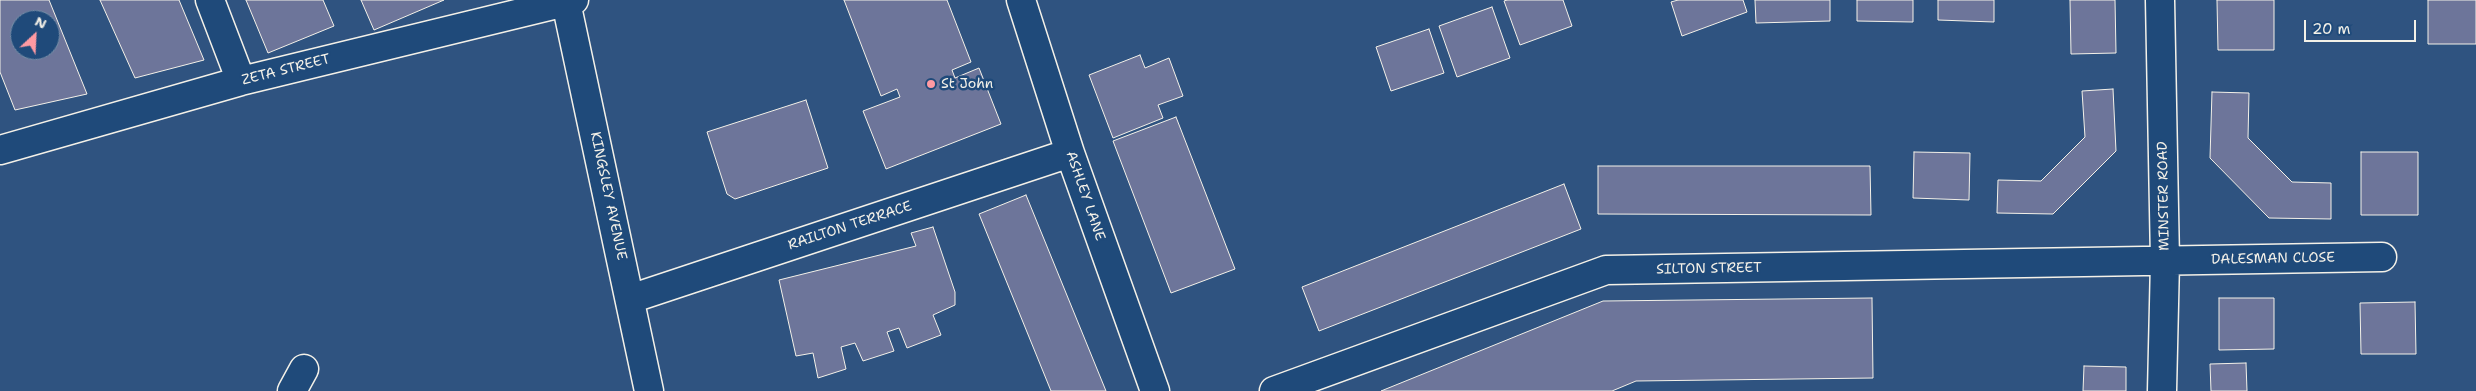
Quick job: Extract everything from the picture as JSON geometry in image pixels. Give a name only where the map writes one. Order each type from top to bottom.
[{"type":"street","points":[[210,0],[241,81]]},
{"type":"street","name":"ASHLEY LANE","points":[[1021,0],[1070,153],[1155,391]]},
{"type":"street","name":"MINSTER ROAD","points":[[2160,0],[2165,261],[2162,391]]},
{"type":"street","name":"ZETA STREET","points":[[3,142],[241,81],[488,10],[570,1]]},
{"type":"street","name":"KINGSLEY AVENUE","points":[[570,1],[649,391]]},
{"type":"street","name":"RAILTON TERRACE","points":[[630,299],[1070,153]]},
{"type":"street","name":"DALESMAN CLOSE","points":[[2165,261],[2382,257]]},
{"type":"street","name":"SILTON STREET","points":[[1274,391],[1606,270],[2165,261]]},
{"type":"building","points":[[0,0],[49,0],[53,10],[10,10],[10,60],[60,60],[60,27],[87,94],[15,110],[0,72]]},
{"type":"building","points":[[100,0],[179,0],[204,60],[135,78]]},
{"type":"building","points":[[246,0],[323,0],[334,26],[268,53]]},
{"type":"building","points":[[361,0],[444,0],[374,30]]},
{"type":"building","name":"St John","points":[[844,0],[947,0],[971,62],[952,70],[955,78],[979,68],[1001,124],[886,169],[863,111],[900,97],[897,89],[881,96]]},
{"type":"building","points":[[1563,0],[1572,26],[1520,45],[1504,1]]},
{"type":"building","points":[[1678,0],[1743,0],[1747,12],[1682,36],[1671,2]]},
{"type":"building","points":[[1755,0],[1830,0],[1830,21],[1756,23]]},
{"type":"building","points":[[1857,0],[1913,0],[1913,22],[1857,21]]},
{"type":"building","points":[[1938,0],[1994,0],[1994,22],[1938,20]]},
{"type":"building","points":[[2070,0],[2115,0],[2116,53],[2071,54]]},
{"type":"building","points":[[2217,0],[2274,0],[2274,50],[2218,50]]},
{"type":"building","points":[[2428,0],[2476,0],[2476,44],[2428,44]]},
{"type":"building","points":[[1492,7],[1510,58],[1457,77],[1439,26]]},
{"type":"building","points":[[1429,29],[1444,73],[1391,91],[1376,47]]},
{"type":"building","points":[[1140,55],[1145,68],[1169,58],[1183,96],[1158,105],[1163,118],[1113,138],[1089,75]]},
{"type":"building","points":[[2113,89],[2116,151],[2053,214],[1997,213],[1998,180],[2041,181],[2085,137],[2082,91]]},
{"type":"building","points":[[2212,92],[2249,93],[2248,138],[2292,182],[2331,183],[2331,219],[2269,218],[2210,158]]},
{"type":"building","points":[[806,100],[828,168],[735,199],[727,194],[707,132]]},
{"type":"building","points":[[1176,117],[1235,269],[1171,293],[1113,141]]},
{"type":"building","points":[[1914,152],[1970,153],[1969,200],[1913,198]]},
{"type":"building","points":[[2361,152],[2418,152],[2418,215],[2361,215]]},
{"type":"building","points":[[1598,166],[1870,166],[1871,215],[1598,214]]},
{"type":"building","points":[[1564,184],[1581,229],[1319,331],[1302,287]]},
{"type":"building","points":[[1026,195],[1106,391],[1051,391],[979,214]]},
{"type":"building","points":[[933,227],[955,292],[955,305],[933,315],[941,335],[907,348],[899,328],[887,332],[894,351],[863,361],[855,343],[841,347],[846,369],[818,378],[813,353],[796,356],[779,280],[916,246],[911,233]]},
{"type":"building","points":[[1872,298],[1873,378],[1636,381],[1612,391],[1381,391],[1603,301]]},
{"type":"building","points":[[2219,298],[2274,298],[2274,349],[2219,350]]},
{"type":"building","points":[[2415,302],[2416,354],[2361,354],[2360,303]]},
{"type":"building","points":[[2246,363],[2247,391],[2211,391],[2210,364]]},
{"type":"building","points":[[2084,366],[2126,367],[2126,391],[2083,391]]},
{"type":"place","name":"St John","points":[[931,84]]}]
